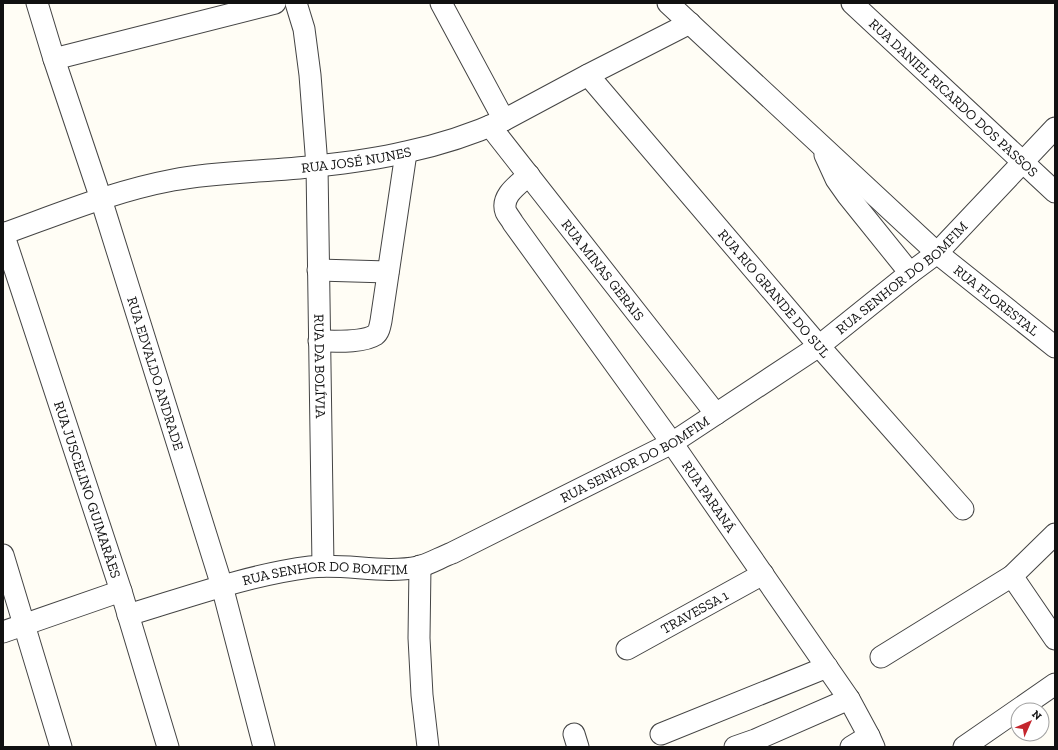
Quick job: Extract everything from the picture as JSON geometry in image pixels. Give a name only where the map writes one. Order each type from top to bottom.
[{"type":"street","name":"RUA EDVALDO ANDRADE","points":[[37,3],[54,59],[101,199],[222,586],[264,747]]},
{"type":"street","points":[[54,59],[275,3]]},
{"type":"street","name":"RUA DA BOLÍVIA","points":[[296,3],[304,29],[310,75],[317,166],[323,566]]},
{"type":"street","name":"RUA MINAS GERAIS","points":[[442,3],[497,123],[529,175],[716,414]]},
{"type":"street","name":"RUA FLORESTAL","points":[[668,3],[937,253],[1055,347]]},
{"type":"street","name":"RUA DANIEL RICARDO DOS PASSOS","points":[[852,3],[1055,192]]},
{"type":"street","name":"RUA JOSÉ NUNES","points":[[3,234],[142,186],[218,174],[317,166],[406,153],[437,145],[497,123],[690,23]]},
{"type":"street","name":"RUA RIO GRANDE DO SUL","points":[[588,75],[819,346],[962,510]]},
{"type":"street","name":"RUA SENHOR DO BOMFIM","points":[[128,615],[222,586],[276,573],[323,566],[401,569],[420,566],[452,553],[672,443],[819,346],[937,253],[1055,128]]},
{"type":"street","points":[[821,146],[836,178],[848,196],[910,273]]},
{"type":"street","points":[[319,341],[366,339],[376,334],[378,330],[382,321],[406,153]]},
{"type":"street","name":"RUA PARANÁ","points":[[529,175],[509,194],[505,203],[506,211],[513,223],[672,443],[763,574],[849,699],[872,741]]},
{"type":"street","name":"RUA JUSCELINO GUIMARÃES","points":[[3,234],[121,591],[168,747]]},
{"type":"street","points":[[318,270],[388,272]]},
{"type":"street","points":[[881,657],[1012,576],[1055,534]]},
{"type":"street","points":[[3,555],[61,747]]},
{"type":"street","points":[[420,566],[419,638],[422,695],[428,747]]},
{"type":"street","name":"TRAVESSA 1","points":[[627,650],[763,574]]},
{"type":"street","points":[[1012,576],[1055,639]]},
{"type":"street","points":[[3,632],[121,591]]},
{"type":"street","points":[[662,734],[827,667]]},
{"type":"street","points":[[964,747],[1055,684]]},
{"type":"street","points":[[735,747],[755,740],[849,699]]},
{"type":"street","points":[[851,747],[872,741]]}]
